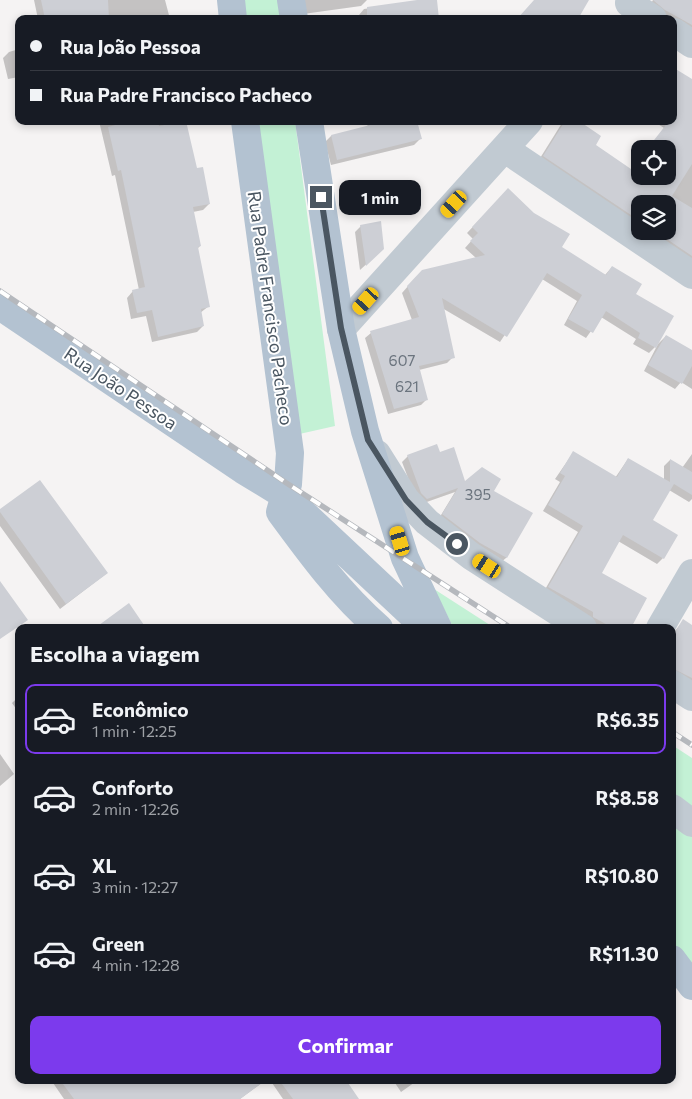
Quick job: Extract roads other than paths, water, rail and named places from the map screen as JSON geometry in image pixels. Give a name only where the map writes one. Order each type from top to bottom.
[{"type":"main road","points":[[231,0],[233,15]]},
{"type":"main road","points":[[291,0],[293,15]]},
{"type":"main road","name":"Rua Padre Francisco Pacheco","points":[[246,125],[290,453],[288,484],[282,504]]},
{"type":"main road","points":[[310,125],[341,328],[368,440],[405,558],[436,624]]},
{"type":"main road","name":"Rua João Pessoa","points":[[0,306],[243,470],[282,504]]},
{"type":"main road","points":[[282,504],[326,575],[375,624]]},
{"type":"main road","points":[[282,504],[421,624]]},
{"type":"main road","points":[[676,964],[692,986]]},
{"type":"street","points":[[626,7],[645,15]]},
{"type":"street","points":[[677,34],[692,44]]},
{"type":"street","points":[[341,328],[526,125]]},
{"type":"street","points":[[505,149],[692,275]]},
{"type":"street","points":[[368,440],[406,500],[427,522],[472,556],[577,624]]},
{"type":"street","points":[[662,624],[692,573]]},
{"type":"street","points":[[676,687],[692,697]]},
{"type":"street","points":[[676,811],[692,823]]},
{"type":"railway","points":[[0,291],[288,484],[505,624]]},
{"type":"railway","points":[[676,735],[692,745]]}]
